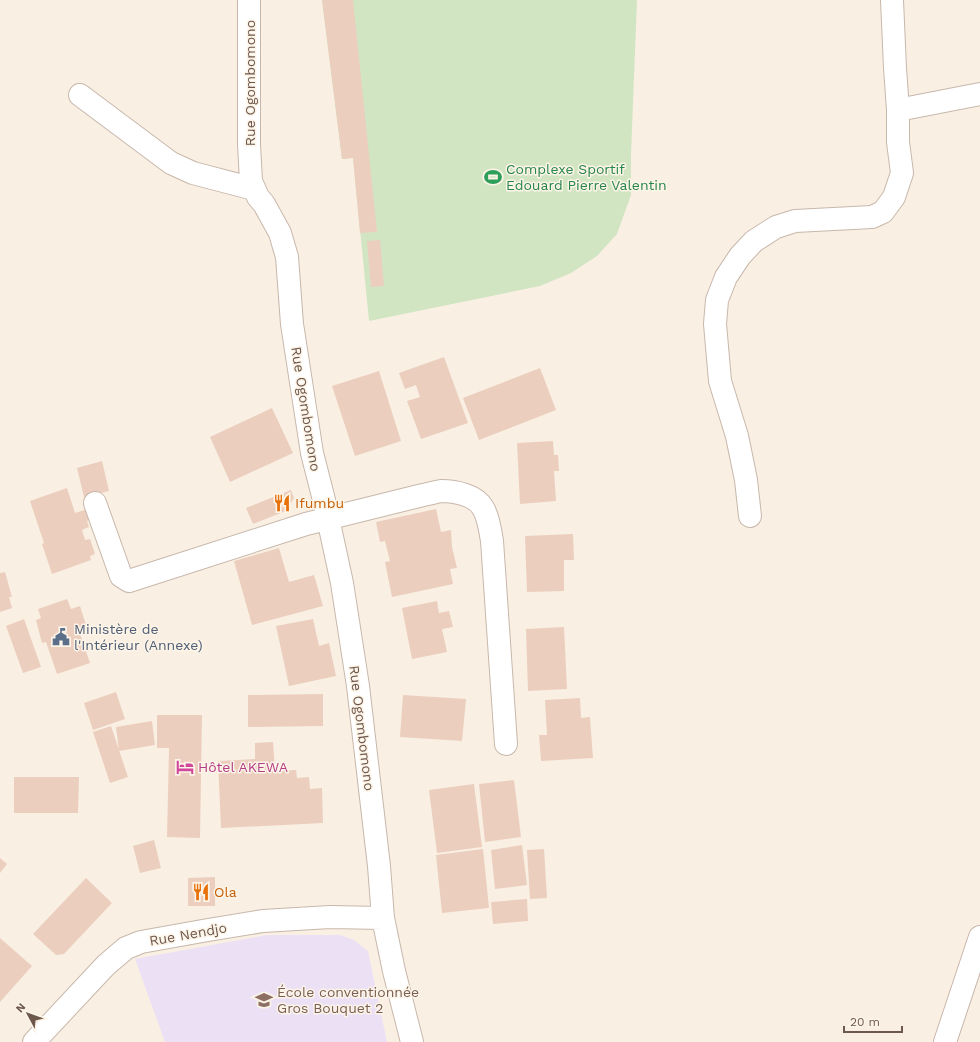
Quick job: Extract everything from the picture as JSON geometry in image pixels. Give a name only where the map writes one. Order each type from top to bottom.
[{"type":"street","name":"Rue Ogombomono","points":[[249,0],[249,145],[251,181],[254,189],[280,233],[287,257],[292,324],[312,453],[342,583],[358,686],[379,866],[383,918],[394,971],[412,1042]]},
{"type":"street","points":[[750,516],[746,480],[737,436],[720,381],[715,324],[716,300],[726,276],[740,256],[754,241],[776,227],[795,221],[872,216],[884,212],[894,197],[902,173],[898,142],[898,110],[892,0]]},
{"type":"street","points":[[898,110],[980,94]]},
{"type":"street","points":[[80,95],[171,163],[193,173],[254,189]]},
{"type":"street","points":[[95,503],[121,576],[129,581],[328,518],[423,495],[441,492],[458,493],[472,498],[483,506],[489,522],[492,541],[506,744]]},
{"type":"street","name":"Rue Nendjo","points":[[34,1042],[106,965],[126,948],[141,942],[263,921],[330,917],[383,918]]},
{"type":"street","points":[[945,1042],[980,937]]},
{"type":"shaded area","name":"École conventionnée Gros Bouquet 2","points":[[267,935],[340,935],[354,940],[368,951],[387,1042],[165,1042],[135,959]]},
{"type":"green space","name":"Complexe Sportif Edouard Pierre Valentin","points":[[322,0],[637,0],[631,155],[631,195],[617,234],[597,256],[571,273],[540,286],[369,321],[353,158],[342,159]]},
{"type":"building","points":[[322,0],[353,0],[377,232],[360,233],[353,158],[342,159]]},
{"type":"building","points":[[380,240],[384,286],[371,287],[367,241]]},
{"type":"building","points":[[444,357],[468,423],[421,439],[407,401],[420,397],[416,385],[405,389],[399,373]]},
{"type":"building","points":[[540,368],[556,410],[479,440],[463,398]]},
{"type":"building","points":[[379,371],[401,441],[355,456],[332,386]]},
{"type":"building","points":[[272,408],[293,453],[230,482],[210,437]]},
{"type":"building","points":[[553,441],[554,455],[558,455],[559,471],[554,471],[556,501],[520,504],[517,443]]},
{"type":"building","points":[[102,461],[109,491],[84,497],[77,468]]},
{"type":"building","points":[[67,488],[75,513],[88,509],[92,519],[87,521],[89,527],[82,530],[85,540],[90,539],[95,554],[90,556],[91,560],[52,574],[42,544],[44,543],[30,501]]},
{"type":"building","points":[[291,490],[294,498],[286,511],[253,524],[246,508]]},
{"type":"building","points":[[436,509],[441,532],[451,530],[452,547],[457,568],[450,569],[453,584],[392,597],[385,562],[390,561],[385,541],[380,542],[376,522]]},
{"type":"building","points":[[573,534],[574,560],[564,560],[564,591],[527,592],[525,536]]},
{"type":"building","points":[[279,548],[289,582],[314,575],[323,606],[252,625],[234,561]]},
{"type":"building","points":[[5,572],[12,597],[9,597],[12,608],[0,612],[0,573]]},
{"type":"building","name":"Ministère de l'Intérieur (Annexe)","points":[[67,599],[71,609],[80,606],[87,628],[79,631],[90,663],[57,674],[46,642],[42,643],[36,620],[41,618],[38,609]]},
{"type":"building","points":[[437,601],[439,613],[449,611],[453,627],[442,629],[447,652],[412,659],[402,608]]},
{"type":"building","points":[[24,619],[41,667],[23,673],[6,626]]},
{"type":"building","points":[[313,619],[319,646],[329,643],[336,676],[289,686],[276,626]]},
{"type":"building","points":[[564,627],[567,689],[528,691],[526,629]]},
{"type":"building","points":[[116,692],[125,719],[93,730],[84,703]]},
{"type":"building","points":[[323,694],[323,726],[248,727],[248,695]]},
{"type":"building","points":[[403,695],[466,699],[462,741],[400,737]]},
{"type":"building","points":[[580,698],[581,718],[590,717],[593,758],[541,761],[539,735],[547,735],[545,700]]},
{"type":"building","name":"Hôtel AKEWA","points":[[157,715],[202,715],[200,838],[167,837],[169,748],[157,748]]},
{"type":"building","points":[[152,721],[155,745],[119,751],[116,727]]},
{"type":"building","points":[[111,726],[128,777],[110,783],[93,732]]},
{"type":"building","points":[[273,742],[275,771],[296,770],[297,778],[309,777],[310,789],[322,788],[323,823],[221,828],[218,761],[255,759],[255,743]]},
{"type":"building","points":[[14,777],[79,777],[78,813],[14,813]]},
{"type":"building","points":[[514,780],[521,837],[485,842],[479,784]]},
{"type":"building","points":[[474,784],[482,847],[437,853],[429,790]]},
{"type":"building","points":[[154,840],[161,868],[140,873],[133,846]]},
{"type":"building","points":[[522,845],[527,885],[495,889],[491,850]]},
{"type":"building","points":[[483,849],[489,908],[442,913],[436,855]]},
{"type":"building","points":[[544,849],[547,898],[530,899],[527,850]]},
{"type":"building","points":[[0,858],[7,864],[0,873]]},
{"type":"building","name":"Ola","points":[[215,877],[215,906],[188,906],[188,878]]},
{"type":"building","points":[[86,878],[112,903],[64,954],[56,955],[33,934]]},
{"type":"building","points":[[527,899],[528,921],[493,924],[491,902]]},
{"type":"building","points":[[0,938],[32,966],[0,1002]]},
{"type":"place","name":"Complexe Sportif Edouard Pierre Valentin","points":[[493,177]]},
{"type":"place","name":"Ifumbu","points":[[282,503]]},
{"type":"place","name":"Ministère de l'Intérieur (Annexe)","points":[[61,637]]},
{"type":"place","name":"Hôtel AKEWA","points":[[185,767]]},
{"type":"place","name":"Ola","points":[[201,892]]},
{"type":"place","name":"École conventionnée Gros Bouquet 2","points":[[264,1000]]}]
